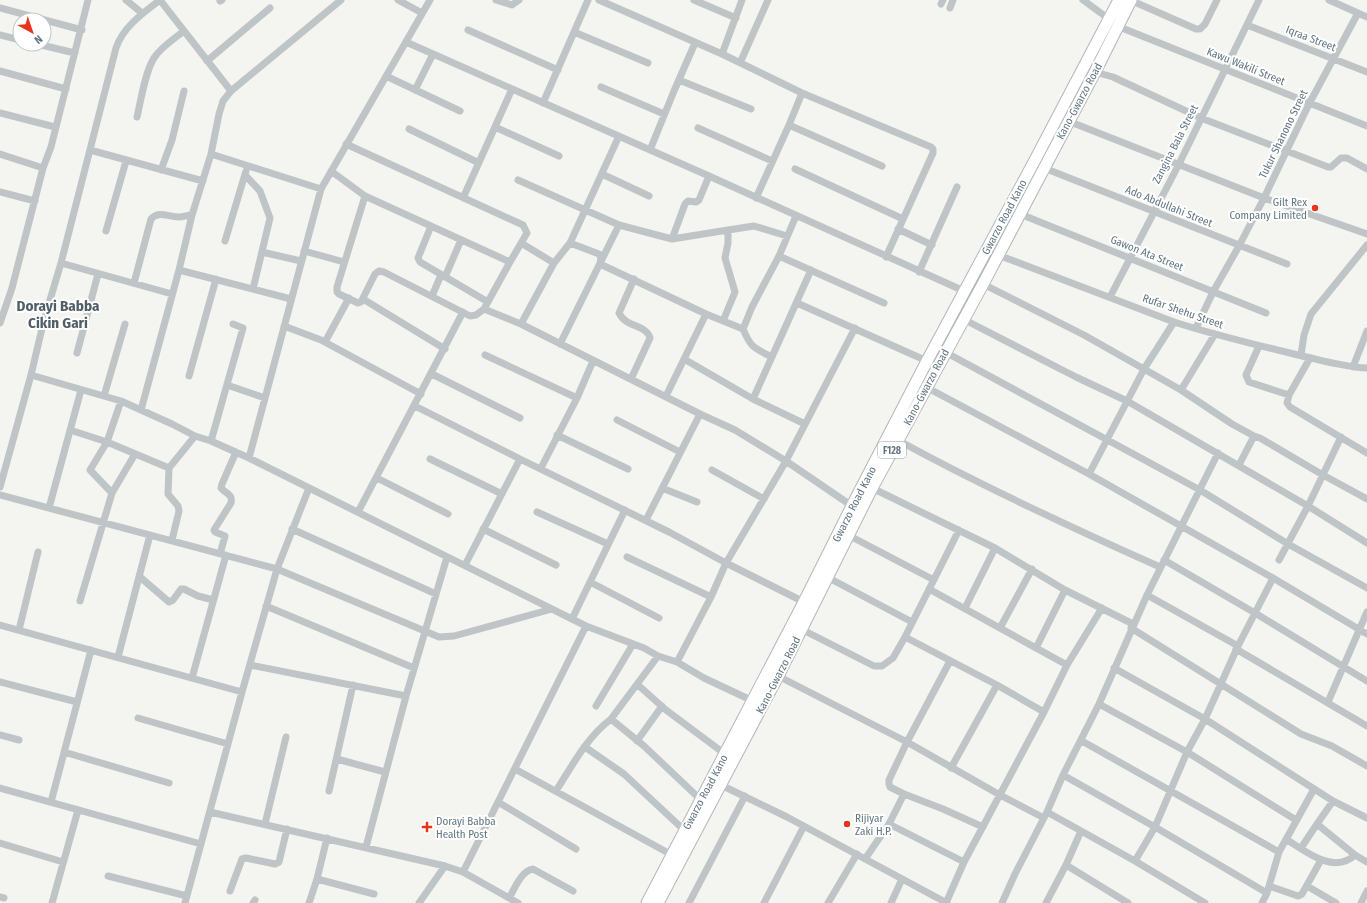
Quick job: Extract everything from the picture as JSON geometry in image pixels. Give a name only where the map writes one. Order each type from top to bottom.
[{"type":"main road","name":"Gwarzo Road Kano","points":[[647,903],[753,701],[852,506],[893,438],[927,361],[964,291],[1035,160],[1113,22],[1119,0]]},
{"type":"main road","name":"Kano-Gwarzo Road","points":[[658,903],[778,676],[872,488],[893,438],[926,387],[983,284],[1095,72],[1113,22],[1130,0]]},
{"type":"street","points":[[0,323],[12,288],[43,168],[51,147],[55,127],[82,30],[88,0]]},
{"type":"street","points":[[126,0],[142,13]]},
{"type":"street","points":[[0,488],[31,375],[44,320],[61,264],[119,38],[142,13],[160,0],[231,91]]},
{"type":"street","points":[[141,410],[179,270],[192,215],[211,154],[223,101],[231,91],[341,0]]},
{"type":"street","points":[[398,0],[422,13]]},
{"type":"street","points":[[249,458],[320,189],[430,0]]},
{"type":"street","points":[[496,0],[512,5],[519,0]]},
{"type":"street","points":[[544,103],[588,0]]},
{"type":"street","points":[[599,0],[615,3],[695,43],[722,54],[802,92],[923,143],[933,149],[933,153],[886,256]]},
{"type":"street","points":[[694,0],[736,18]]},
{"type":"street","points":[[722,54],[742,0]]},
{"type":"street","points":[[740,63],[768,0]]},
{"type":"street","points":[[950,8],[953,0]]},
{"type":"street","name":"Kawu Wakili Street","points":[[1083,0],[1113,22],[1309,104],[1367,126]]},
{"type":"street","points":[[1130,0],[1196,29],[1200,29],[1205,24],[1217,0]]},
{"type":"street","name":"Zangina Bala Street","points":[[1110,297],[1259,0]]},
{"type":"street","points":[[1332,1],[1367,17]]},
{"type":"street","points":[[0,8],[82,30]]},
{"type":"street","points":[[207,61],[270,8]]},
{"type":"street","name":"Tukur Shanono Street","points":[[1196,328],[1213,292],[1264,198],[1309,104],[1358,13]]},
{"type":"street","name":"Iqraa Street","points":[[1247,25],[1367,72]]},
{"type":"street","points":[[468,30],[558,70]]},
{"type":"street","points":[[137,117],[145,82],[154,58],[164,47],[184,31]]},
{"type":"street","points":[[574,32],[648,63]]},
{"type":"street","points":[[0,35],[12,38]]},
{"type":"street","points":[[406,42],[964,291]]},
{"type":"street","points":[[650,150],[695,43]]},
{"type":"street","points":[[52,48],[75,53]]},
{"type":"street","points":[[415,90],[433,54]]},
{"type":"street","points":[[0,71],[66,89]]},
{"type":"street","points":[[1095,72],[1114,77],[1201,118],[1328,167],[1335,165],[1337,161],[1342,158],[1347,158],[1367,169]]},
{"type":"street","points":[[386,76],[460,111]]},
{"type":"street","points":[[679,80],[750,109]]},
{"type":"street","points":[[602,87],[664,114]]},
{"type":"street","points":[[463,198],[512,89]]},
{"type":"street","points":[[162,170],[172,140],[184,91]]},
{"type":"street","points":[[756,198],[789,125],[802,92]]},
{"type":"street","points":[[0,114],[55,127]]},
{"type":"street","points":[[1068,121],[1264,198],[1367,234]]},
{"type":"street","points":[[789,125],[882,166]]},
{"type":"street","points":[[495,127],[559,156]]},
{"type":"street","points":[[698,128],[772,161]]},
{"type":"street","points":[[410,129],[479,163]]},
{"type":"street","points":[[521,324],[554,263],[570,243],[619,136]]},
{"type":"street","points":[[346,144],[523,225],[527,233],[484,309],[476,315],[470,316],[384,272],[379,271],[375,274],[363,299],[358,303],[337,292],[337,287],[365,196]]},
{"type":"street","points":[[90,150],[203,181]]},
{"type":"street","points":[[0,154],[43,168]]},
{"type":"street","points":[[211,154],[320,189]]},
{"type":"street","points":[[106,231],[126,161]]},
{"type":"street","points":[[225,241],[247,165]]},
{"type":"street","name":"Ado Abdullahi Street","points":[[1044,168],[1287,264]]},
{"type":"street","points":[[795,169],[903,219]]},
{"type":"street","points":[[331,171],[365,196],[510,262]]},
{"type":"street","points":[[602,174],[649,196]]},
{"type":"street","points":[[245,175],[260,191],[270,218],[253,289]]},
{"type":"street","points":[[672,239],[685,204],[699,200],[709,176]]},
{"type":"street","points":[[518,180],[619,225],[672,239],[754,226],[787,236]]},
{"type":"street","points":[[919,272],[957,187]]},
{"type":"street","points":[[0,192],[35,201]]},
{"type":"street","points":[[134,284],[151,219],[154,215],[158,214],[178,217],[192,215]]},
{"type":"street","name":"Gawon Ata Street","points":[[1020,214],[1266,313]]},
{"type":"street","points":[[743,330],[752,307],[779,256],[796,216]]},
{"type":"street","points":[[560,344],[619,225]]},
{"type":"street","points":[[431,226],[418,260],[488,302]]},
{"type":"street","points":[[898,229],[932,244]]},
{"type":"street","points":[[723,321],[735,292],[725,258],[728,243],[728,230]]},
{"type":"street","points":[[432,296],[461,240]]},
{"type":"street","points":[[521,243],[554,263]]},
{"type":"street","points":[[570,243],[599,254],[601,257],[600,264]]},
{"type":"street","points":[[1301,355],[1304,335],[1310,314],[1367,245]]},
{"type":"street","points":[[304,251],[344,262]]},
{"type":"street","points":[[262,252],[301,261]]},
{"type":"street","name":"Rufar Shehu Street","points":[[998,255],[1174,322],[1259,346],[1353,367],[1367,368]]},
{"type":"street","points":[[779,256],[884,303]]},
{"type":"street","points":[[61,264],[172,294]]},
{"type":"street","points":[[600,264],[743,330],[750,345],[772,357]]},
{"type":"street","points":[[179,270],[291,299]]},
{"type":"street","points":[[753,399],[811,270]]},
{"type":"street","points":[[77,353],[98,274]]},
{"type":"street","points":[[189,376],[216,279]]},
{"type":"street","points":[[631,379],[650,338],[646,331],[626,322],[619,313],[634,279]]},
{"type":"street","points":[[983,284],[1084,335],[1180,390],[1232,424],[1260,438],[1367,499]]},
{"type":"street","points":[[325,342],[349,298]]},
{"type":"street","points":[[363,299],[445,349]]},
{"type":"street","points":[[797,303],[927,361]]},
{"type":"street","points":[[484,309],[521,324],[735,430],[786,461],[852,506]]},
{"type":"street","points":[[358,512],[432,374],[463,312]]},
{"type":"street","points":[[666,396],[706,314]]},
{"type":"street","points":[[963,319],[1076,378],[1127,402],[1239,465],[1367,543]]},
{"type":"street","points":[[1088,474],[1144,369],[1174,322]]},
{"type":"street","points":[[104,396],[125,324]]},
{"type":"street","points":[[210,441],[243,328],[233,324]]},
{"type":"street","points":[[284,326],[325,342],[421,394]]},
{"type":"street","points":[[678,662],[711,597],[726,563],[786,461],[855,328]]},
{"type":"street","points":[[1353,367],[1367,331]]},
{"type":"street","points":[[1180,390],[1215,334]]},
{"type":"street","points":[[1259,346],[1246,375],[1247,379],[1249,382],[1289,395]]},
{"type":"street","points":[[945,352],[1200,490],[1288,544],[1367,588]]},
{"type":"street","points":[[485,355],[576,398]]},
{"type":"street","points":[[1310,358],[1289,395],[1287,403],[1290,407],[1367,453]]},
{"type":"street","points":[[684,359],[753,399],[806,424]]},
{"type":"street","points":[[541,468],[593,361]]},
{"type":"street","points":[[432,374],[520,418]]},
{"type":"street","points":[[31,375],[121,401],[195,436],[236,452],[586,626],[633,644],[658,656],[678,662],[704,678],[753,701]]},
{"type":"street","points":[[227,385],[265,398]]},
{"type":"street","points":[[926,387],[1088,474],[1273,578],[1367,634]]},
{"type":"street","points":[[49,508],[81,390]]},
{"type":"street","points":[[112,494],[90,470],[106,442],[121,401]]},
{"type":"street","points":[[415,406],[646,520],[726,563],[804,602]]},
{"type":"street","points":[[646,520],[700,414]]},
{"type":"street","points":[[617,420],[680,452]]},
{"type":"street","points":[[70,430],[106,442],[169,468]]},
{"type":"street","points":[[557,434],[628,469]]},
{"type":"street","points":[[172,540],[179,511],[178,506],[168,494],[169,468],[195,436]]},
{"type":"street","points":[[1239,465],[1254,436]]},
{"type":"street","points":[[1279,560],[1308,506],[1341,437]]},
{"type":"street","points":[[893,438],[1074,529],[1160,567]]},
{"type":"street","points":[[192,678],[214,600],[223,554],[225,536],[215,532],[214,530],[232,499],[231,495],[221,488],[236,452]]},
{"type":"street","points":[[1002,903],[1015,874],[1046,815],[1063,775],[1082,741],[1132,626],[1160,567],[1218,453]]},
{"type":"street","points":[[80,601],[112,494],[135,454]]},
{"type":"street","points":[[430,459],[502,494]]},
{"type":"street","points":[[465,565],[520,459]]},
{"type":"street","points":[[712,470],[764,499]]},
{"type":"street","points":[[377,478],[448,514]]},
{"type":"street","points":[[108,876],[186,900],[277,569],[309,488]]},
{"type":"street","points":[[662,488],[697,502]]},
{"type":"street","points":[[872,488],[995,548],[1065,590],[1102,608],[1301,734],[1332,746],[1367,766]]},
{"type":"street","points":[[0,494],[277,569],[439,637],[454,636],[552,609]]},
{"type":"street","points":[[572,619],[625,510]]},
{"type":"street","points":[[537,512],[608,544]]},
{"type":"street","points":[[483,529],[556,565]]},
{"type":"street","points":[[292,530],[436,594]]},
{"type":"street","points":[[801,629],[874,666],[882,666],[893,658],[960,530]]},
{"type":"street","points":[[118,657],[150,535]]},
{"type":"street","points":[[848,535],[934,580]]},
{"type":"street","points":[[964,608],[995,548]]},
{"type":"street","points":[[19,630],[38,552]]},
{"type":"street","points":[[366,847],[406,696],[447,556]]},
{"type":"street","points":[[627,557],[711,597]]},
{"type":"street","points":[[1164,560],[1367,681]]},
{"type":"street","points":[[1000,628],[1032,569]]},
{"type":"street","points":[[140,577],[169,602],[173,600],[181,590],[184,589],[198,596],[214,600]]},
{"type":"street","points":[[827,577],[912,622]]},
{"type":"street","points":[[1135,861],[1155,827],[1187,752],[1205,719],[1237,648],[1273,578]]},
{"type":"street","points":[[590,582],[659,618]]},
{"type":"street","points":[[929,589],[1068,664]]},
{"type":"street","points":[[1036,648],[1065,590]]},
{"type":"street","points":[[1147,595],[1367,726]]},
{"type":"street","points":[[266,606],[414,668]]},
{"type":"street","points":[[721,785],[804,826],[946,903],[964,862],[1068,664],[1102,608]]},
{"type":"street","points":[[1328,702],[1367,612]]},
{"type":"street","points":[[0,625],[242,692]]},
{"type":"street","points":[[463,872],[586,626]]},
{"type":"street","points":[[905,637],[997,685],[1044,712]]},
{"type":"street","points":[[596,706],[633,644]]},
{"type":"street","points":[[51,802],[90,650]]},
{"type":"street","points":[[556,791],[585,747],[603,725],[611,719],[638,685],[658,656]]},
{"type":"street","points":[[950,661],[907,742],[889,780],[889,784],[890,787],[904,794],[983,827]]},
{"type":"street","points":[[250,664],[406,696]]},
{"type":"street","points":[[1114,668],[1205,719],[1333,801],[1367,818]]},
{"type":"street","points":[[778,676],[907,742],[1000,795],[1081,831],[1205,903]]},
{"type":"street","points":[[0,682],[77,702]]},
{"type":"street","points":[[638,685],[662,706],[725,754]]},
{"type":"street","points":[[951,768],[997,685]]},
{"type":"street","points":[[329,791],[352,686]]},
{"type":"street","points":[[1099,704],[1187,752],[1296,820]]},
{"type":"street","points":[[637,741],[662,706]]},
{"type":"street","points":[[138,718],[228,744]]},
{"type":"street","points":[[611,719],[701,800]]},
{"type":"street","points":[[0,735],[19,740]]},
{"type":"street","points":[[265,824],[286,737]]},
{"type":"street","points":[[1082,741],[1279,852]]},
{"type":"street","points":[[585,747],[624,774],[685,831]]},
{"type":"street","points":[[64,752],[169,783]]},
{"type":"street","points":[[337,759],[385,772]]},
{"type":"street","points":[[515,769],[672,855]]},
{"type":"street","points":[[1063,775],[1155,827],[1267,894]]},
{"type":"street","points":[[0,788],[201,844]]},
{"type":"street","points":[[1262,903],[1267,894],[1279,852],[1314,789]]},
{"type":"street","points":[[865,859],[888,824],[904,794]]},
{"type":"street","points":[[689,903],[745,796]]},
{"type":"street","points":[[1301,848],[1333,801]]},
{"type":"street","points":[[498,802],[576,849]]},
{"type":"street","points":[[52,903],[78,810]]},
{"type":"street","points":[[210,812],[445,866],[463,872],[518,903]]},
{"type":"street","points":[[888,824],[964,862]]},
{"type":"street","points":[[1316,824],[1355,855],[1367,862]]},
{"type":"street","points":[[764,903],[804,826]]},
{"type":"street","points":[[230,891],[242,859],[246,858],[275,864],[279,862],[287,829]]},
{"type":"street","points":[[1055,903],[1047,901],[1066,865],[1081,831]]},
{"type":"street","points":[[309,903],[317,879],[327,838]]},
{"type":"street","points":[[1286,839],[1322,860],[1342,862],[1350,860],[1355,855]]},
{"type":"street","points":[[0,843],[63,862]]},
{"type":"street","points":[[828,903],[857,854]]},
{"type":"street","points":[[1269,886],[1298,896],[1302,894],[1322,860]]},
{"type":"street","points":[[1066,865],[1128,903]]},
{"type":"street","points":[[419,903],[445,866]]},
{"type":"street","points":[[509,898],[523,874],[527,870],[533,869],[573,891]]},
{"type":"street","points":[[317,879],[374,894]]},
{"type":"street","points":[[891,903],[902,879]]},
{"type":"street","points":[[1307,886],[1336,903]]},
{"type":"street","points":[[1361,903],[1367,891]]},
{"type":"place","name":"Gilt Rex Company Limited","points":[[1315,208]]},
{"type":"place","name":"Rijiyar Zaki H.P.","points":[[847,824]]},
{"type":"place","name":"Dorayi Babba Health Post","points":[[427,827]]},
{"type":"district","name":"Dorayi Babba Cikin Gari","points":[[58,314]]}]
